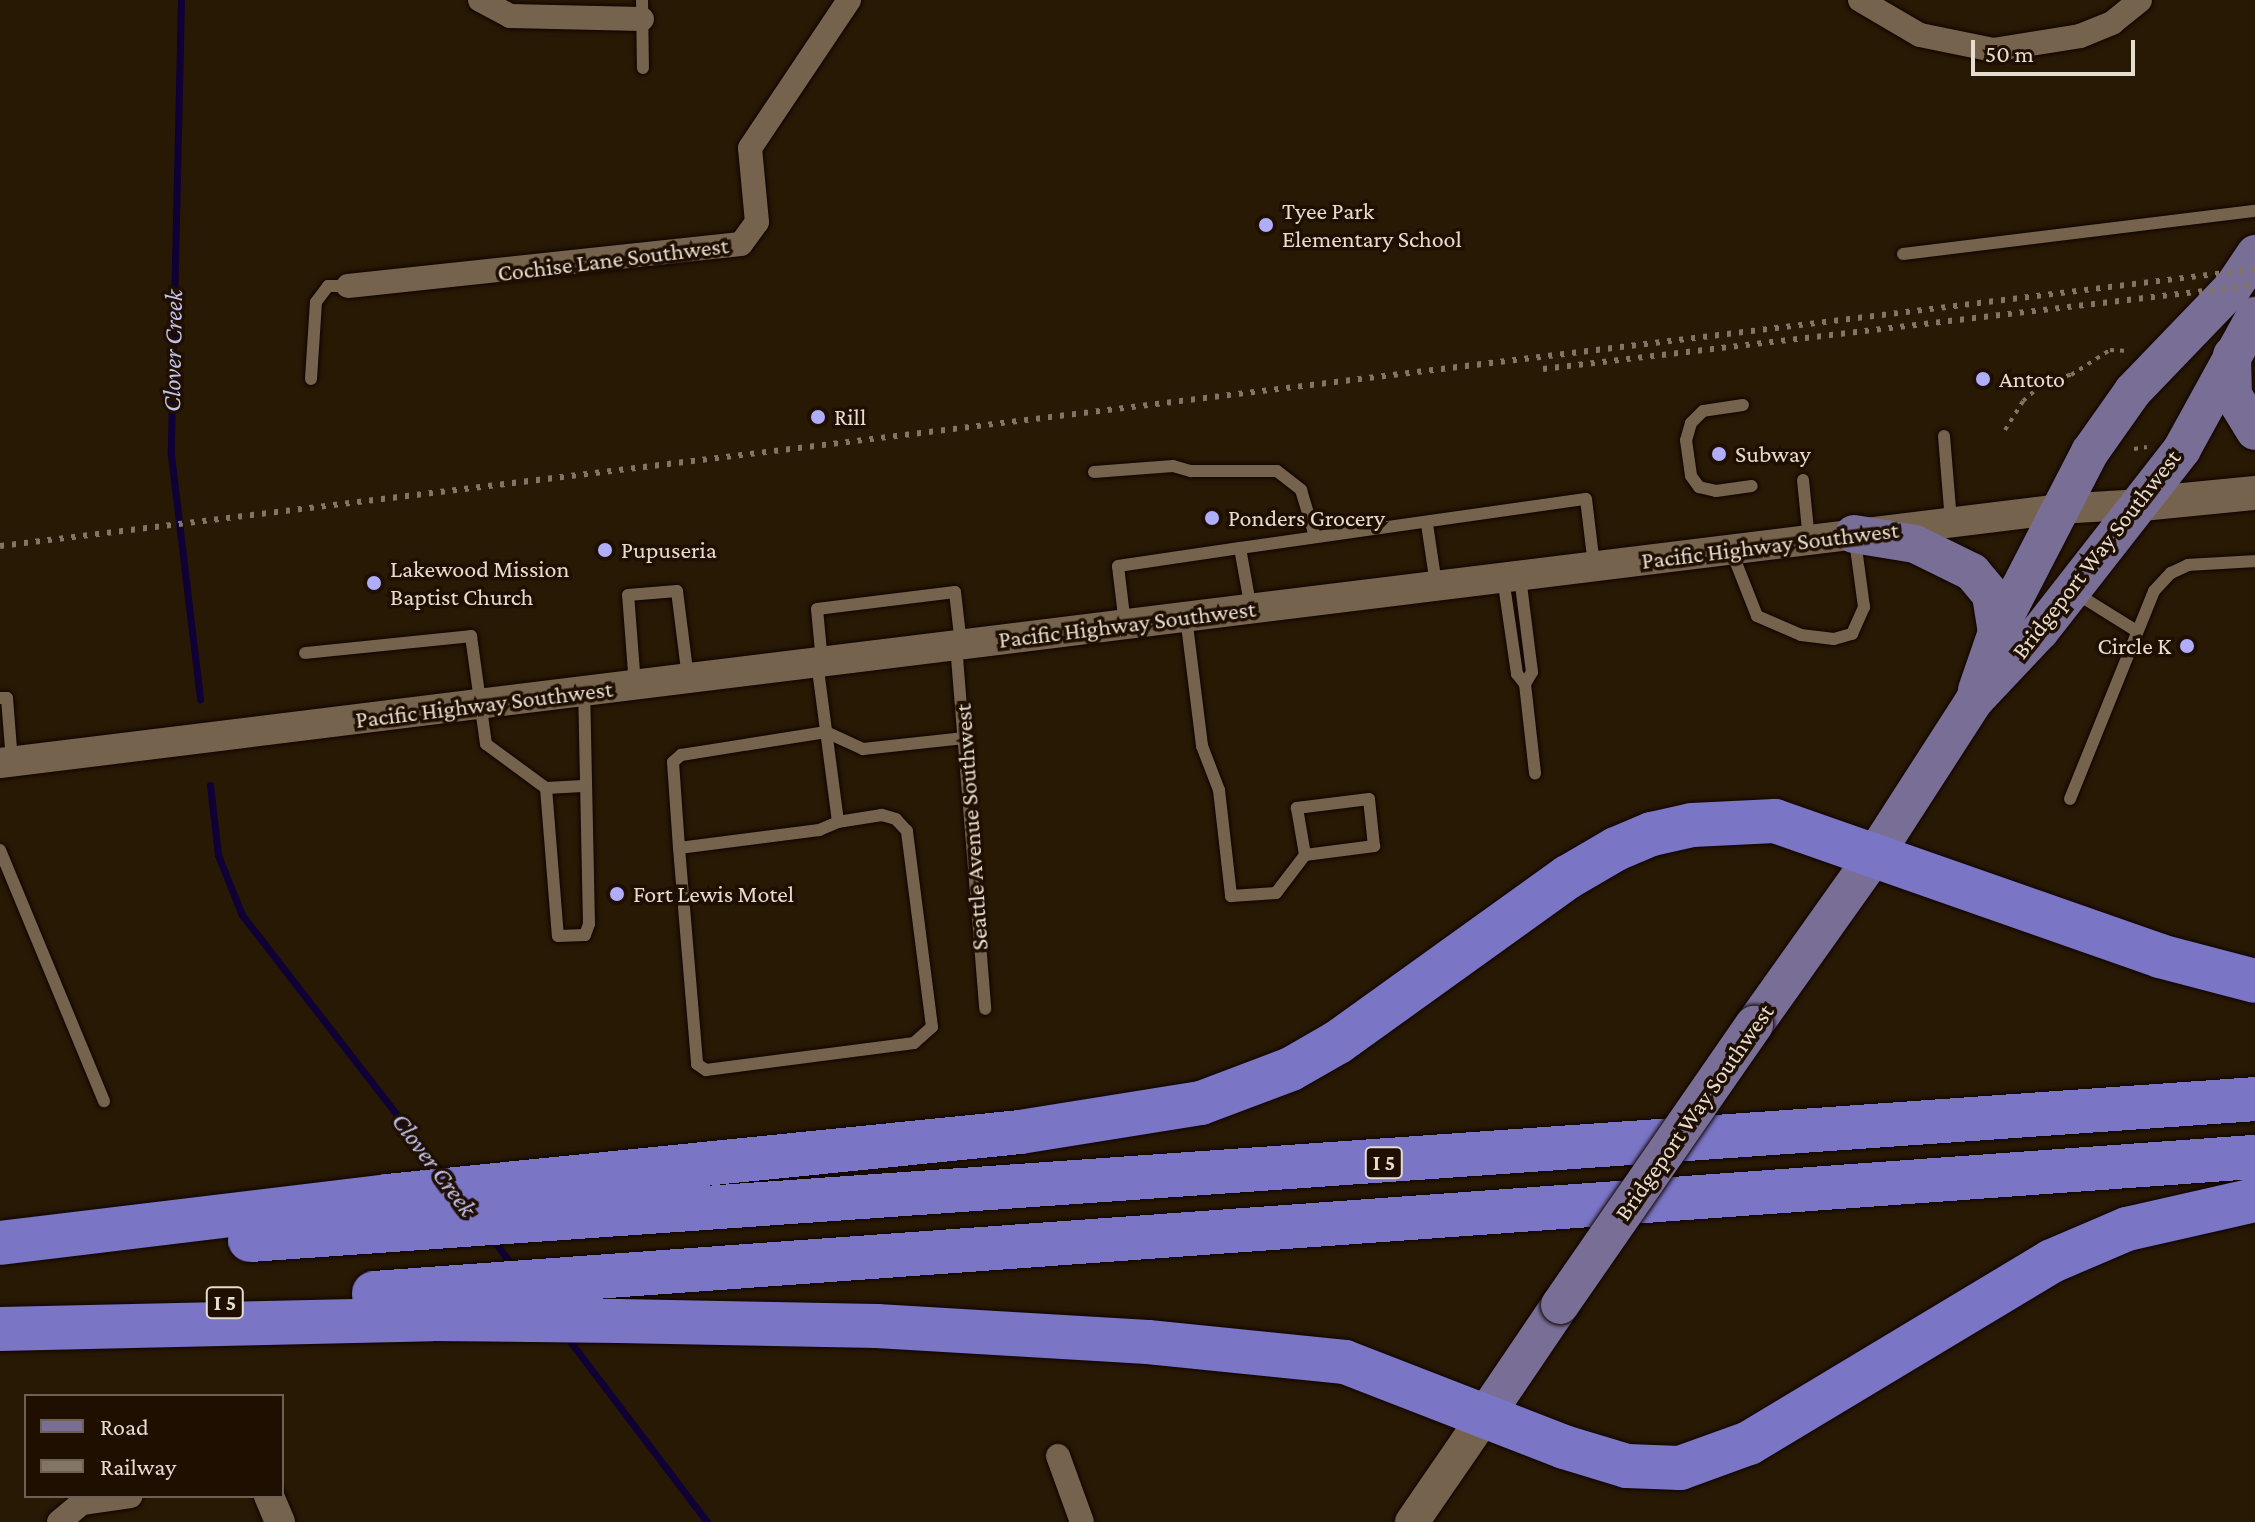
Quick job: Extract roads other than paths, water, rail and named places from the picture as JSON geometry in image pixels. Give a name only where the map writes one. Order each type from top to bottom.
[{"type":"highway","points":[[0,1243],[399,1213],[488,1188],[1020,1132],[1201,1103],[1265,1081],[1326,1049],[1568,877],[1652,834],[1728,822],[1775,821],[2160,956],[2255,981]]},
{"type":"highway","name":"I 5","points":[[0,1256],[399,1213],[512,1224],[2255,1099]]},
{"type":"highway","name":"I 5","points":[[0,1318],[461,1304],[551,1281],[2255,1157]]},
{"type":"highway","points":[[0,1329],[461,1304],[579,1321],[877,1326],[1269,1355],[1345,1362],[1487,1413],[1564,1447],[1627,1466],[1680,1468],[1749,1443],[2052,1261],[2127,1229],[2255,1200]]},
{"type":"main road","name":"Bridgeport Way Southwest","points":[[1412,1522],[1874,856],[1974,701],[2005,646],[2059,509],[2133,391],[2233,287],[2255,254]]},
{"type":"main road","name":"Bridgeport Way Southwest","points":[[2005,646],[2072,591],[2142,504],[2182,449],[2255,316]]},
{"type":"main road","points":[[2232,355],[2233,395],[2255,431]]},
{"type":"main road","name":"Pacific Highway Southwest","points":[[2142,504],[2255,493]]},
{"type":"main road","points":[[1854,534],[1915,544],[1972,572],[1991,595],[2005,646]]},
{"type":"street","points":[[480,0],[510,16],[642,10]]},
{"type":"street","name":"Cochise Lane Southwest","points":[[348,286],[741,244],[757,222],[750,148],[849,0]]},
{"type":"street","points":[[1860,0],[1920,35],[1981,49],[2045,45],[2112,23],[2140,0]]},
{"type":"street","name":"Pacific Highway Southwest","points":[[6,762],[1951,522],[2059,509],[2142,504]]},
{"type":"street","points":[[1058,1456],[1082,1522]]},
{"type":"street","points":[[59,1522],[82,1503],[117,1498]]},
{"type":"street","points":[[270,1498],[280,1522]]},
{"type":"lane","points":[[642,10],[643,68]]},
{"type":"lane","points":[[1903,254],[2255,211]]},
{"type":"lane","points":[[311,379],[316,302],[328,286],[348,286]]},
{"type":"lane","points":[[1743,405],[1703,411],[1691,423],[1686,440],[1691,476],[1699,487],[1752,486]]},
{"type":"lane","points":[[1944,436],[1951,522]]},
{"type":"lane","points":[[1094,472],[1173,466],[1191,471],[1277,471],[1301,490],[1315,536]]},
{"type":"lane","points":[[1803,480],[1809,540]]},
{"type":"lane","points":[[1125,624],[1118,566],[1586,499],[1595,566]]},
{"type":"lane","points":[[1427,524],[1436,586]]},
{"type":"lane","points":[[1731,550],[1757,616],[1801,635],[1834,639],[1852,634],[1864,607],[1854,534]]},
{"type":"lane","points":[[1240,548],[1251,609]]},
{"type":"lane","points":[[2070,799],[2135,630],[2154,591],[2171,573],[2188,565],[2255,561]]},
{"type":"lane","points":[[1511,577],[1532,672],[1525,684],[1535,773]]},
{"type":"lane","points":[[635,685],[628,595],[677,591],[688,678]]},
{"type":"lane","points":[[2072,591],[2135,630]]},
{"type":"lane","name":"Seattle Avenue Southwest","points":[[819,662],[817,609],[955,592],[985,1009]]},
{"type":"lane","points":[[1186,617],[1202,746],[1219,790],[1231,896],[1276,893],[1305,855],[1374,846],[1369,799],[1297,808],[1305,855]]},
{"type":"lane","points":[[305,653],[471,636],[486,744],[546,788],[583,786]]},
{"type":"lane","points":[[819,662],[838,822]]},
{"type":"lane","points":[[546,788],[554,931],[558,936],[585,935],[584,691]]},
{"type":"lane","points":[[3,698],[6,762]]},
{"type":"lane","points":[[679,848],[819,830],[838,822],[882,815],[896,819],[907,831],[932,1027],[914,1043],[706,1070],[697,1064],[679,848],[673,762],[681,755],[826,732],[863,749],[964,738]]},
{"type":"lane","points":[[0,850],[104,1101]]},
{"type":"waterway","name":"Clover Creek","points":[[181,0],[171,455],[200,699]]},
{"type":"waterway","name":"Clover Creek","points":[[210,785],[218,855],[242,915],[442,1173]]},
{"type":"waterway","name":"Clover Creek","points":[[491,1237],[515,1269]]},
{"type":"waterway","name":"Clover Creek","points":[[566,1336],[707,1522]]},
{"type":"railway","points":[[0,546],[2255,269]]},
{"type":"railway","points":[[1543,369],[2255,285]]},
{"type":"place","name":"Tyee Park Elementary School","points":[[1266,225]]},
{"type":"place","name":"Antoto","points":[[1983,379]]},
{"type":"place","name":"Rill","points":[[818,417]]},
{"type":"place","name":"Subway","points":[[1719,454]]},
{"type":"place","name":"Ponders Grocery","points":[[1212,518]]},
{"type":"place","name":"Pupuseria","points":[[605,550]]},
{"type":"place","name":"Lakewood Mission Baptist Church","points":[[374,583]]},
{"type":"place","name":"Circle K","points":[[2187,646]]},
{"type":"place","name":"Fort Lewis Motel","points":[[617,894]]}]
